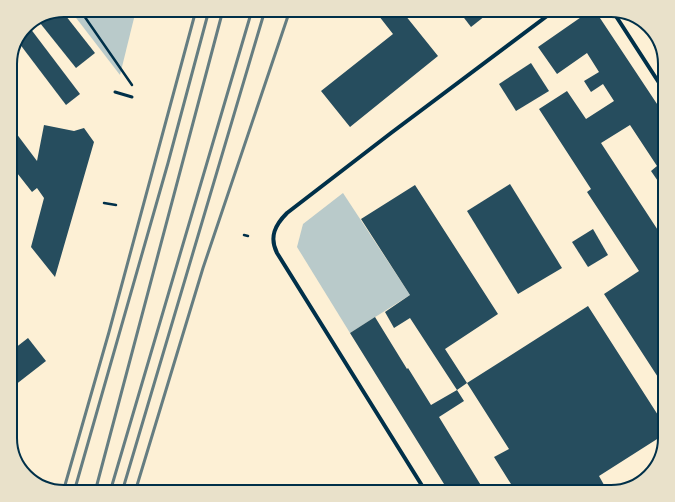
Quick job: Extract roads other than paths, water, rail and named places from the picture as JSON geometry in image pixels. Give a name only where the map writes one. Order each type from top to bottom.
[{"type":"street","points":[[422,485],[277,253],[273,246],[274,231],[279,222],[287,213],[545,17]]},
{"type":"street","points":[[617,17],[658,81]]},
{"type":"lane","points":[[115,92],[132,97]]},
{"type":"railway","points":[[65,485],[109,332],[194,17]]},
{"type":"railway","points":[[76,485],[168,163],[207,17]]},
{"type":"railway","points":[[97,485],[221,17]]},
{"type":"railway","points":[[112,485],[250,17]]},
{"type":"railway","points":[[124,485],[263,17]]},
{"type":"railway","points":[[137,485],[203,268],[288,17]]}]
